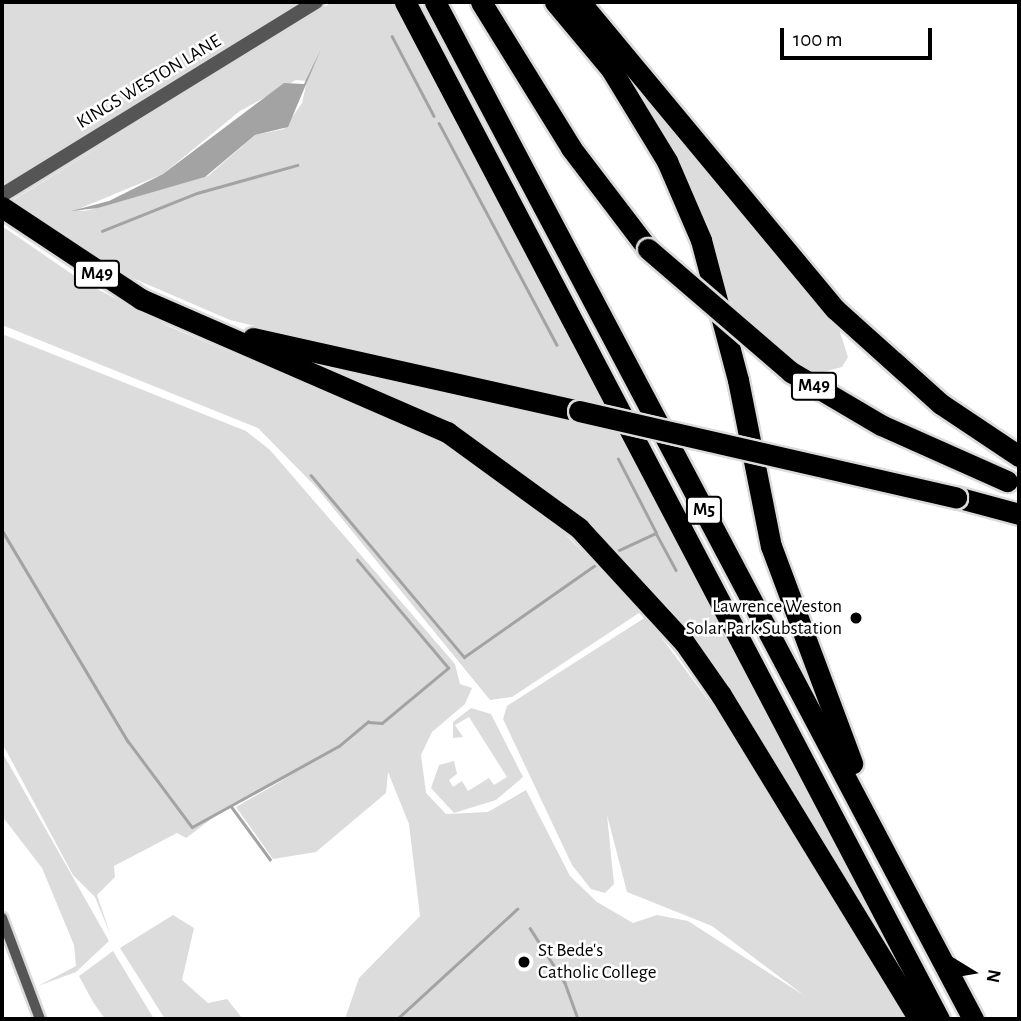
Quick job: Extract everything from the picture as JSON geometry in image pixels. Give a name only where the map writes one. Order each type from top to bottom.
[{"type":"highway","name":"M5","points":[[405,2],[939,1019]]},
{"type":"highway","name":"M5","points":[[435,2],[973,1019]]},
{"type":"highway","name":"M49","points":[[481,2],[571,148],[648,249],[791,372],[881,425],[1013,484]]},
{"type":"highway","name":"M5","points":[[555,2],[639,115],[701,240],[738,380],[771,546],[825,701],[921,921]]},
{"type":"highway","points":[[580,2],[835,309],[877,351],[941,404],[1019,456]]},
{"type":"highway","name":"M49","points":[[5,197],[92,271],[201,324],[956,497],[1019,514]]},
{"type":"highway","points":[[201,324],[447,432],[579,528],[676,633],[721,695],[919,1019]]},
{"type":"street","name":"KINGS WESTON LANE","points":[[5,197],[316,2]]},
{"type":"street","points":[[2,918],[40,1019]]},
{"type":"shaded area","points":[[2,2],[302,2],[2,189]]},
{"type":"shaded area","points":[[332,2],[393,2],[606,410],[230,320],[114,270],[12,201]],"holes":[[[296,80],[307,81],[302,103],[284,129],[255,135],[208,176],[85,211],[76,210],[163,174],[240,111]]]},
{"type":"shaded area","points":[[321,49],[288,127],[255,135],[205,177],[98,208],[71,211],[109,201],[163,174],[284,83],[304,84]]},
{"type":"shaded area","points":[[619,64],[838,326],[848,357],[842,367],[816,374],[737,317],[687,182]]},
{"type":"shaded area","points":[[2,226],[82,281],[170,327],[435,439],[547,516],[642,611],[512,697],[490,700],[316,487],[258,428],[2,325]]},
{"type":"shaded area","points":[[2,334],[246,431],[270,450],[455,664],[460,684],[472,688],[465,704],[432,732],[421,755],[426,793],[446,814],[488,812],[526,790],[570,876],[597,902],[633,923],[657,915],[688,921],[805,996],[712,926],[627,892],[607,815],[614,884],[605,893],[591,889],[572,865],[503,719],[507,706],[646,617],[732,732],[908,1019],[345,1019],[359,978],[420,916],[409,824],[388,772],[386,793],[316,852],[273,859],[236,807],[295,773],[218,814],[186,838],[177,833],[114,866],[115,877],[97,895],[111,936],[95,897],[73,875],[2,743]]},
{"type":"shaded area","points":[[322,367],[618,433],[880,932],[679,621],[643,581],[564,503],[485,446],[404,401]]},
{"type":"shaded area","points":[[471,708],[491,714],[523,777],[496,800],[454,813],[431,788],[439,765],[454,761],[457,774],[449,780],[453,787],[462,781],[468,791],[489,778],[494,785],[507,777],[469,717],[455,725],[463,737],[453,738],[453,722]]},
{"type":"shaded area","points":[[2,752],[109,941],[76,972],[38,986],[76,966],[74,945],[42,868],[2,816]]},
{"type":"shaded area","points":[[173,915],[194,928],[182,980],[208,1003],[227,999],[243,1019],[165,1019],[120,948]]},
{"type":"shaded area","points":[[113,951],[154,1019],[105,1019],[93,1002],[79,976]]},
{"type":"waterway","points":[[392,36],[434,116]]},
{"type":"waterway","points":[[439,123],[557,345]]},
{"type":"waterway","points":[[102,231],[197,193],[297,165]]},
{"type":"waterway","points":[[613,553],[656,533],[618,459]]},
{"type":"waterway","points":[[311,475],[464,657],[598,563]]},
{"type":"waterway","points":[[2,530],[128,741],[192,827],[339,746],[368,722],[382,723],[448,668],[357,560]]},
{"type":"waterway","points":[[656,533],[676,570]]},
{"type":"waterway","points":[[231,806],[270,859]]},
{"type":"waterway","points":[[397,1019],[517,909]]},
{"type":"waterway","points":[[530,928],[565,983],[578,1019]]},
{"type":"place","name":"Lawrence Weston Solar Park Substation","points":[[856,618]]},
{"type":"place","name":"St Bede's Catholic College","points":[[524,962]]}]
